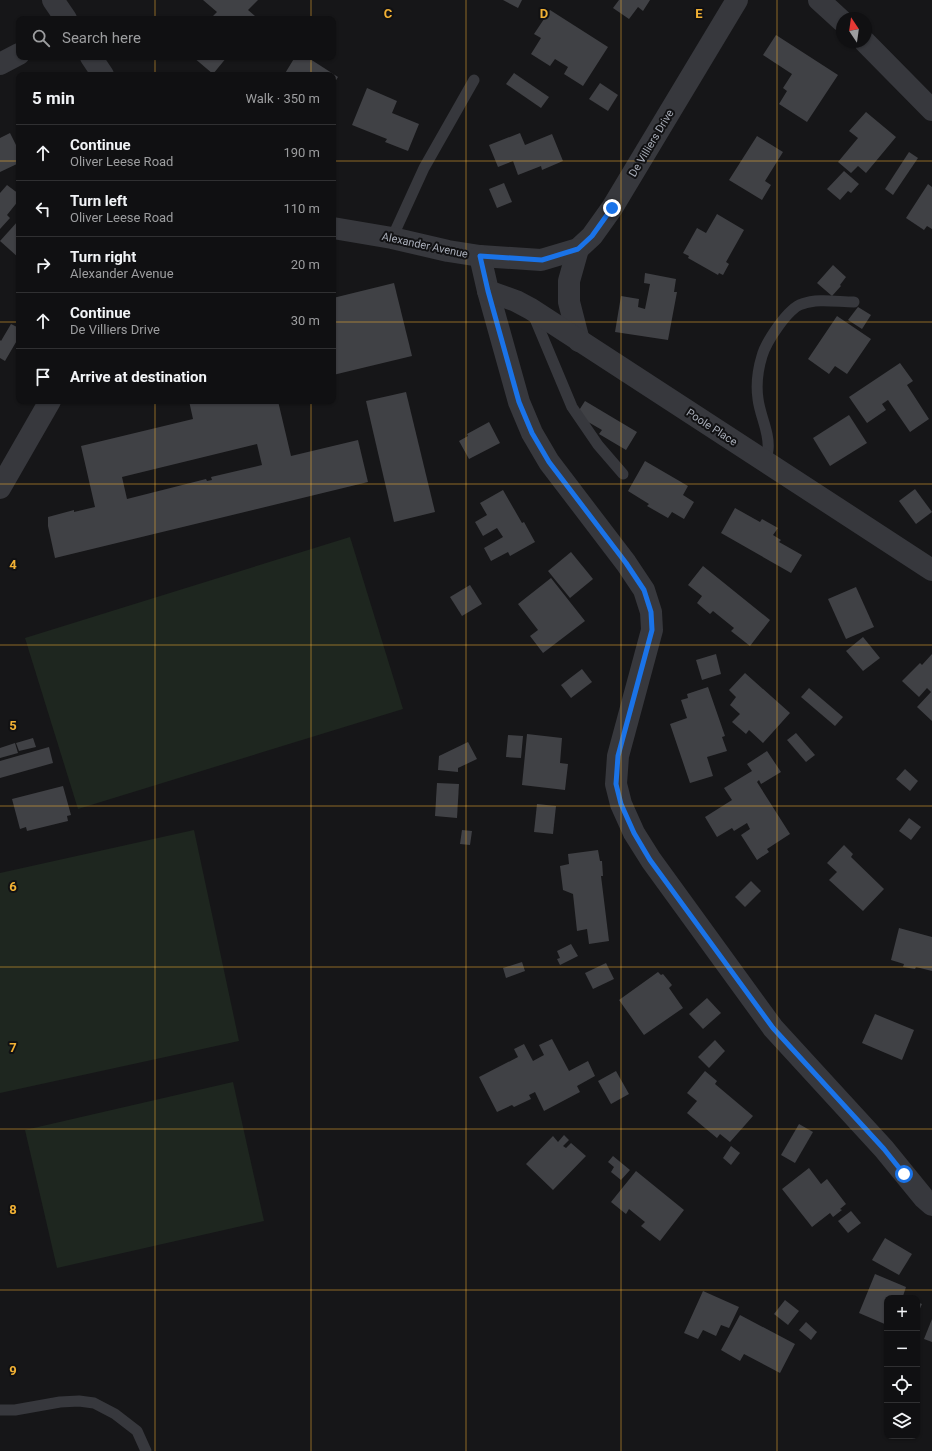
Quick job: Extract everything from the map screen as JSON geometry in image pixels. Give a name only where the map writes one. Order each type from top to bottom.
[{"type":"street","points":[[53,0],[64,16]]},
{"type":"street","name":"De Villiers Drive","points":[[542,260],[578,249],[592,236],[612,208],[737,0]]},
{"type":"street","points":[[819,0],[836,16]]},
{"type":"street","points":[[871,48],[932,110]]},
{"type":"street","points":[[0,64],[16,56]]},
{"type":"street","points":[[93,60],[101,72]]},
{"type":"street","name":"Alexander Avenue","points":[[336,229],[480,256],[542,260]]},
{"type":"street","points":[[578,249],[569,281],[569,302],[579,341]]},
{"type":"street","points":[[480,256],[488,291],[519,402],[532,433],[549,462],[644,590],[651,612],[652,630],[618,756],[616,784],[621,804],[634,833],[650,860],[773,1028],[884,1149],[924,1198],[932,1205]]},
{"type":"street","name":"Poole Place","points":[[488,291],[516,301],[531,310],[932,570]]},
{"type":"street","points":[[0,488],[48,404]]},
{"type":"lane","points":[[392,238],[424,168],[474,80]]},
{"type":"lane","points":[[765,462],[768,450],[767,439],[758,399],[758,376],[762,355],[779,325],[790,311],[802,304],[816,301],[854,302]]},
{"type":"lane","points":[[531,310],[572,407],[598,445],[623,474]]},
{"type":"lane","points":[[0,1410],[21,1409],[60,1402],[94,1403],[115,1414],[137,1431],[146,1451]]},
{"type":"shaded area","points":[[350,537],[403,709],[78,809],[25,638]]},
{"type":"shaded area","points":[[194,830],[239,1041],[0,1093],[0,873]]},
{"type":"shaded area","points":[[233,1082],[264,1221],[57,1268],[25,1130]]},
{"type":"building","points":[[203,0],[258,0],[248,10],[255,16],[213,16],[217,12]]},
{"type":"building","points":[[503,0],[522,0],[518,8]]},
{"type":"building","points":[[619,0],[650,0],[643,11],[638,7],[629,19],[613,8]]},
{"type":"building","points":[[550,10],[608,47],[583,86],[564,74],[568,67],[555,59],[550,66],[531,54],[541,38],[534,34]]},
{"type":"building","points":[[776,35],[838,75],[807,122],[779,104],[787,91],[783,88],[792,74],[763,55]]},
{"type":"building","points":[[197,60],[225,60],[215,72],[211,72]]},
{"type":"building","points":[[293,60],[312,60],[330,72],[286,72]]},
{"type":"building","points":[[514,73],[549,97],[541,108],[506,84]]},
{"type":"building","points":[[600,83],[618,95],[608,111],[589,99]]},
{"type":"building","points":[[367,88],[397,101],[392,113],[419,124],[408,151],[385,142],[387,139],[352,125]]},
{"type":"building","points":[[866,112],[896,137],[866,173],[858,166],[851,173],[838,162],[858,138],[849,131]]},
{"type":"building","points":[[10,133],[16,145],[16,164],[0,172],[0,138]]},
{"type":"building","points":[[520,133],[525,145],[552,134],[563,161],[542,170],[541,166],[518,175],[513,161],[498,167],[489,145]]},
{"type":"building","points":[[757,136],[783,152],[765,181],[771,185],[762,200],[729,180]]},
{"type":"building","points":[[909,152],[918,158],[893,195],[885,189]]},
{"type":"building","points":[[844,171],[859,184],[851,193],[848,191],[840,200],[827,189]]},
{"type":"building","points":[[504,183],[512,202],[497,208],[489,189]]},
{"type":"building","points":[[928,184],[932,187],[932,229],[927,226],[924,230],[906,218]]},
{"type":"building","points":[[7,185],[16,192],[16,204],[7,215],[10,218],[0,229],[0,193]]},
{"type":"building","points":[[717,214],[744,230],[726,262],[729,264],[723,275],[719,273],[718,275],[688,258],[689,256],[683,253],[697,228],[706,233]]},
{"type":"building","points":[[16,223],[16,255],[0,241]]},
{"type":"building","points":[[833,265],[846,277],[840,285],[841,286],[832,296],[817,283]]},
{"type":"building","points":[[645,273],[676,279],[674,292],[677,292],[668,340],[615,332],[621,296],[639,299],[638,307],[645,309],[650,284],[644,283]]},
{"type":"building","points":[[394,283],[412,356],[336,374],[336,297]]},
{"type":"building","points":[[858,307],[871,315],[862,329],[848,320]]},
{"type":"building","points":[[837,316],[871,339],[847,374],[835,366],[829,374],[808,359]]},
{"type":"building","points":[[11,324],[16,326],[16,342],[5,361],[0,358],[0,340],[1,341]]},
{"type":"building","points":[[900,363],[913,381],[907,385],[929,419],[910,432],[888,400],[882,404],[886,410],[867,423],[849,397]]},
{"type":"building","points":[[406,392],[435,512],[394,522],[366,401]]},
{"type":"building","points":[[585,401],[637,432],[626,450],[599,434],[602,430],[576,415]]},
{"type":"building","points":[[190,404],[279,404],[291,456],[358,440],[368,482],[55,558],[48,526],[48,517],[74,510],[74,512],[95,507],[81,446],[193,419]],"holes":[[[257,444],[262,465],[211,477],[212,480],[207,481],[206,479],[127,499],[122,477]]]},
{"type":"building","points":[[849,415],[867,443],[830,466],[813,438]]},
{"type":"building","points":[[489,422],[500,443],[469,459],[459,441],[468,436],[467,434]]},
{"type":"building","points":[[645,461],[688,486],[683,495],[694,502],[684,519],[672,512],[668,518],[647,506],[649,504],[628,491]]},
{"type":"building","points":[[915,489],[932,512],[916,524],[899,501]]},
{"type":"building","points":[[503,490],[535,542],[510,556],[508,552],[491,561],[484,548],[503,537],[497,528],[483,536],[475,522],[487,515],[480,503]]},
{"type":"building","points":[[735,508],[760,522],[762,519],[778,528],[773,535],[781,540],[779,542],[802,555],[791,573],[721,533]]},
{"type":"building","points":[[571,552],[593,579],[570,598],[548,571]]},
{"type":"building","points":[[703,566],[770,620],[750,646],[731,631],[734,628],[713,611],[710,614],[697,603],[702,596],[688,585]]},
{"type":"building","points":[[551,578],[585,621],[543,653],[530,636],[538,630],[518,604]]},
{"type":"building","points":[[470,585],[482,604],[462,616],[450,597]]},
{"type":"building","points":[[856,587],[874,627],[846,639],[828,599]]},
{"type":"building","points":[[863,637],[880,658],[863,671],[846,651]]},
{"type":"building","points":[[716,654],[721,674],[702,680],[696,660]]},
{"type":"building","points":[[932,654],[932,721],[917,707],[931,692],[927,688],[919,697],[902,681],[920,663],[922,665]]},
{"type":"building","points":[[582,669],[592,682],[571,698],[561,685]]},
{"type":"building","points":[[745,673],[790,713],[763,743],[749,730],[746,734],[732,722],[740,714],[730,705],[736,697],[729,690]]},
{"type":"building","points":[[708,687],[725,736],[722,737],[727,751],[707,757],[713,776],[690,783],[670,724],[687,718],[681,700],[688,698],[687,694]]},
{"type":"building","points":[[809,688],[843,717],[835,726],[801,697]]},
{"type":"building","points":[[796,733],[815,755],[806,762],[787,740]]},
{"type":"building","points":[[527,734],[562,738],[560,763],[568,764],[565,790],[522,785]]},
{"type":"building","points":[[508,735],[523,736],[521,758],[506,757]]},
{"type":"building","points":[[33,738],[36,747],[19,751],[16,743]]},
{"type":"building","points":[[468,742],[477,759],[458,768],[458,772],[438,770],[439,756]]},
{"type":"building","points":[[15,743],[18,753],[0,758],[0,748]]},
{"type":"building","points":[[49,747],[53,763],[0,778],[0,761]]},
{"type":"building","points":[[767,751],[781,772],[761,784],[759,780],[757,782],[790,834],[767,849],[769,852],[757,860],[741,835],[750,829],[747,823],[734,831],[732,828],[717,837],[705,817],[732,800],[724,788],[752,771],[747,764]]},
{"type":"building","points":[[905,769],[918,781],[910,791],[896,779]]},
{"type":"building","points":[[437,783],[459,784],[457,818],[435,816]]},
{"type":"building","points":[[63,786],[71,815],[67,816],[68,821],[27,831],[26,827],[20,829],[12,799]]},
{"type":"building","points":[[537,804],[556,806],[553,834],[534,832]]},
{"type":"building","points":[[909,818],[921,827],[911,840],[899,831]]},
{"type":"building","points":[[462,830],[472,831],[470,845],[460,844]]},
{"type":"building","points":[[844,845],[853,854],[851,857],[884,889],[863,911],[829,880],[837,872],[827,863]]},
{"type":"building","points":[[598,850],[600,861],[602,861],[603,876],[601,876],[609,941],[589,944],[587,929],[577,931],[573,894],[563,890],[560,866],[569,864],[568,854]]},
{"type":"building","points":[[751,881],[761,891],[745,907],[735,897]]},
{"type":"building","points":[[899,928],[932,937],[932,971],[916,967],[915,969],[903,967],[904,964],[891,960]]},
{"type":"building","points":[[571,944],[578,956],[560,965],[557,959],[560,958],[557,951]]},
{"type":"building","points":[[522,962],[525,971],[506,978],[503,968]]},
{"type":"building","points":[[606,963],[614,979],[593,989],[585,973]]},
{"type":"building","points":[[658,972],[661,975],[663,974],[672,985],[669,988],[683,1008],[644,1035],[619,1000]]},
{"type":"building","points":[[707,998],[721,1013],[703,1029],[689,1014]]},
{"type":"building","points":[[875,1014],[914,1030],[902,1060],[862,1043]]},
{"type":"building","points":[[552,1039],[569,1071],[588,1061],[595,1076],[577,1086],[580,1092],[544,1111],[535,1092],[529,1095],[531,1099],[514,1107],[512,1105],[497,1112],[479,1077],[518,1057],[514,1049],[524,1044],[533,1061],[544,1055],[539,1045]]},
{"type":"building","points":[[715,1040],[725,1051],[709,1068],[698,1057]]},
{"type":"building","points":[[616,1071],[629,1094],[611,1104],[598,1081]]},
{"type":"building","points":[[705,1071],[717,1081],[715,1084],[753,1116],[730,1142],[720,1134],[717,1138],[687,1113],[697,1101],[687,1093]]},
{"type":"building","points":[[799,1124],[813,1132],[795,1163],[781,1155]]},
{"type":"building","points":[[564,1135],[569,1140],[563,1146],[566,1148],[571,1143],[586,1156],[553,1190],[526,1164],[553,1136],[558,1142]]},
{"type":"building","points":[[731,1146],[740,1153],[731,1165],[723,1158]]},
{"type":"building","points":[[613,1156],[630,1170],[621,1180],[611,1172],[614,1167],[608,1162]]},
{"type":"building","points":[[809,1168],[821,1184],[827,1179],[846,1204],[840,1209],[842,1210],[833,1217],[830,1213],[812,1227],[782,1189]]},
{"type":"building","points":[[636,1171],[684,1210],[660,1241],[641,1226],[645,1222],[629,1209],[626,1214],[611,1202]]},
{"type":"building","points":[[851,1211],[861,1223],[848,1233],[838,1221]]},
{"type":"building","points":[[885,1238],[912,1254],[899,1275],[872,1260]]},
{"type":"building","points":[[875,1274],[906,1287],[903,1295],[884,1295],[884,1324],[859,1313]]},
{"type":"building","points":[[703,1291],[739,1307],[729,1328],[721,1325],[716,1336],[703,1330],[698,1339],[684,1333]]},
{"type":"building","points":[[785,1300],[799,1311],[788,1325],[774,1314]]},
{"type":"building","points":[[740,1315],[795,1344],[780,1373],[744,1354],[740,1361],[721,1350]]},
{"type":"building","points":[[932,1319],[932,1342],[924,1339]]},
{"type":"building","points":[[806,1322],[817,1332],[811,1340],[799,1330]]},
{"type":"route","points":[[612,208],[592,236],[578,249],[542,260],[480,256],[504,351],[519,402],[532,433],[549,462],[626,563],[644,590],[651,612],[652,630],[618,756],[616,784],[621,804],[634,833],[650,860],[773,1028],[884,1149],[904,1174]]}]
